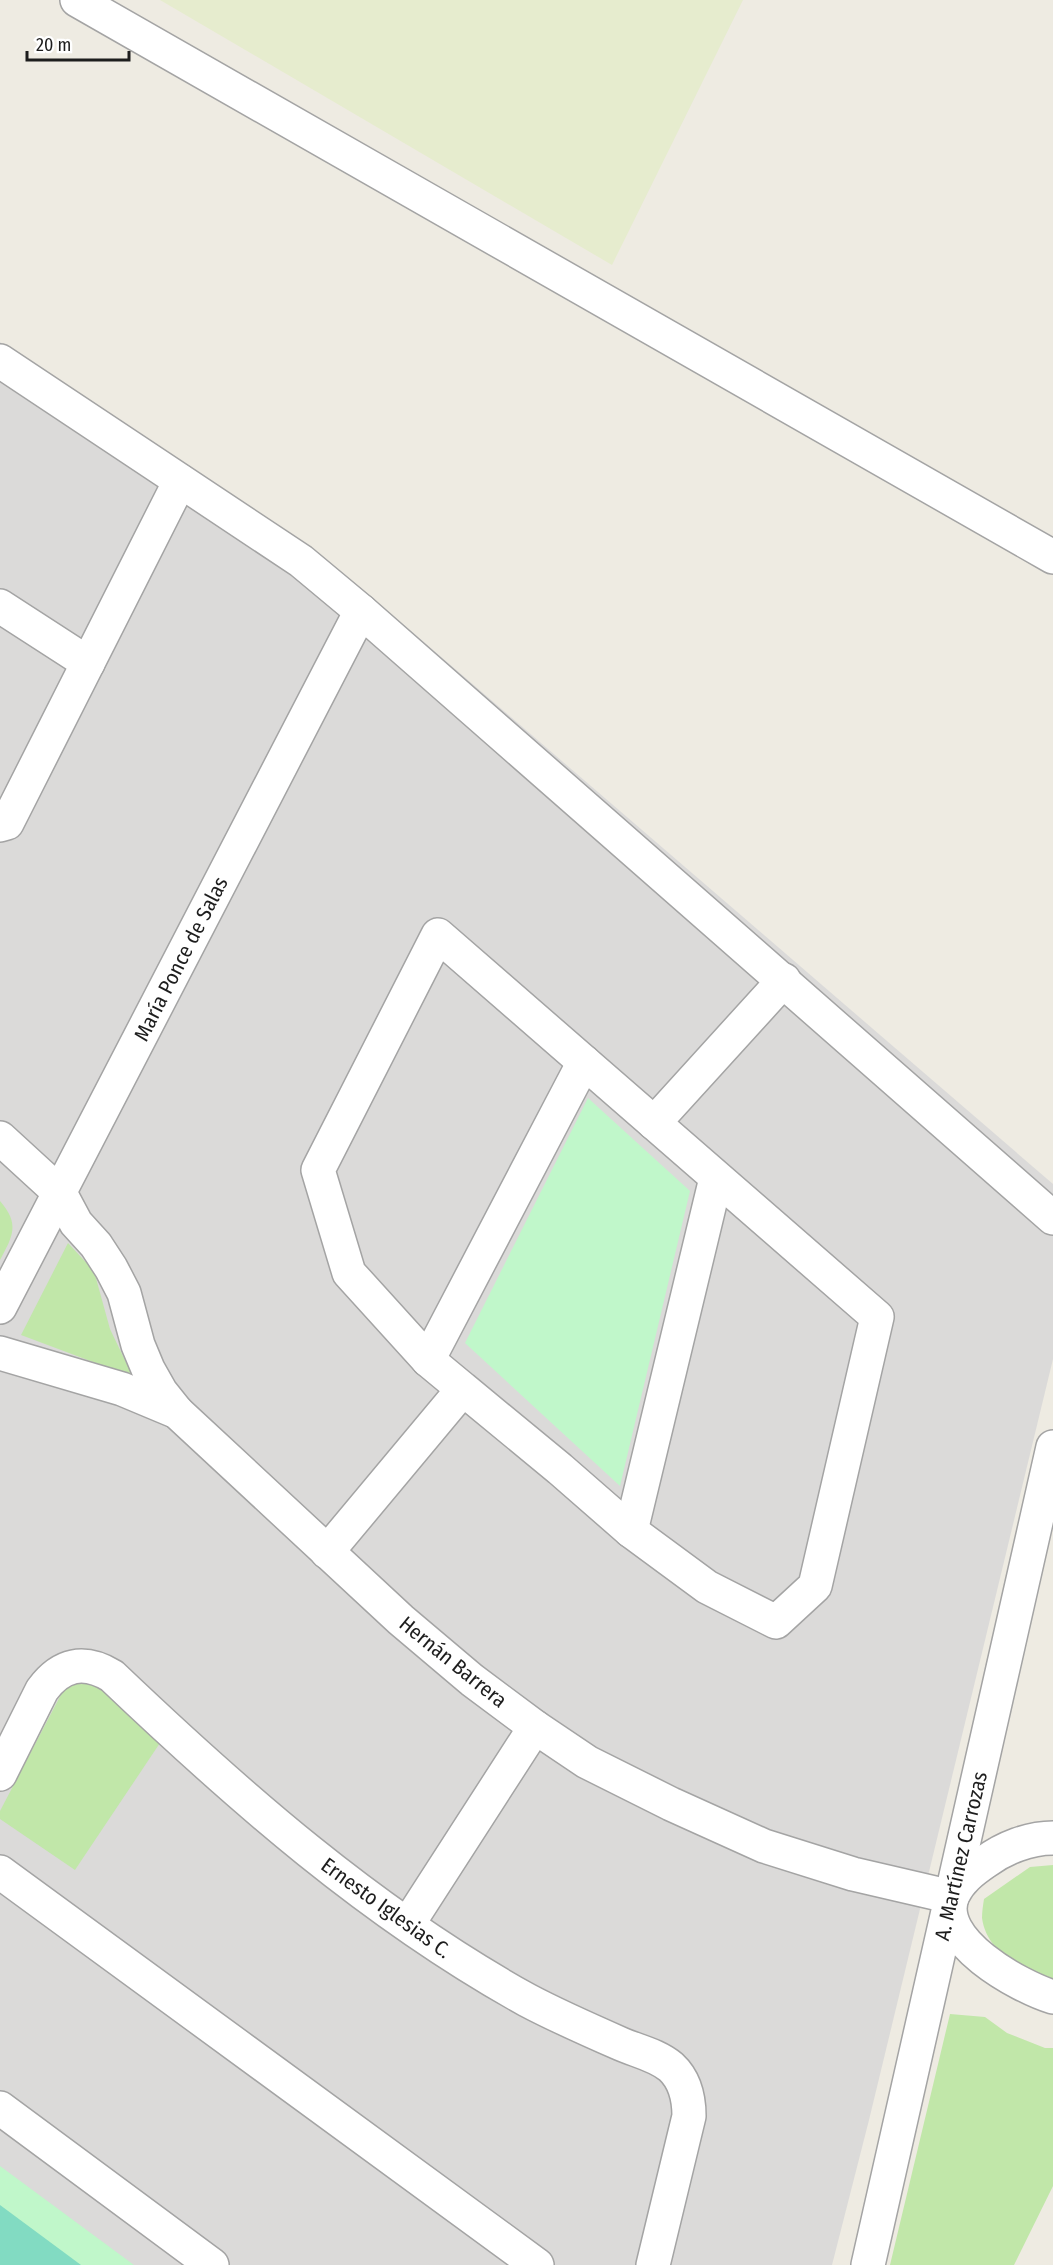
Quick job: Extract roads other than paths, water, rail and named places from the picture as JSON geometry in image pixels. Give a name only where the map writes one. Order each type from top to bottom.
[{"type":"street","points":[[77,0],[1053,557]]},
{"type":"street","points":[[0,361],[301,561],[361,611],[1053,1218]]},
{"type":"street","points":[[0,825],[7,823],[180,481]]},
{"type":"street","points":[[0,606],[88,663]]},
{"type":"street","name":"María Ponce de Salas","points":[[0,1307],[361,611]]},
{"type":"street","points":[[438,935],[654,1123],[878,1317],[815,1586],[776,1622],[707,1587],[631,1531],[428,1360],[349,1273],[318,1170],[438,935]]},
{"type":"street","points":[[654,1123],[784,981]]},
{"type":"street","points":[[428,1360],[584,1062]]},
{"type":"street","points":[[0,1138],[60,1193],[76,1223],[96,1245],[111,1268],[124,1293],[138,1345],[148,1369],[161,1392],[177,1412]]},
{"type":"street","points":[[631,1531],[716,1178]]},
{"type":"street","name":"Hernán Barrera","points":[[0,1353],[122,1389],[177,1412],[327,1551],[472,1680],[587,1762],[671,1804],[764,1846],[853,1874],[952,1897]]},
{"type":"street","points":[[327,1551],[463,1389]]},
{"type":"street","name":"A. Martínez Carrozas","points":[[868,2265],[1053,1447]]},
{"type":"street","name":"Ernesto Iglesias C.","points":[[0,1774],[42,1690],[50,1679],[74,1666],[100,1669],[112,1676],[260,1812],[332,1870],[466,1965],[518,1995],[586,2029],[660,2059],[671,2067],[680,2078],[688,2097],[688,2116],[653,2265]]},
{"type":"street","points":[[408,1924],[535,1727]]},
{"type":"street","points":[[1053,1838],[1019,1844],[990,1858],[967,1875],[952,1897],[951,1917],[958,1935],[973,1951],[1013,1980],[1053,1997]]},
{"type":"street","points":[[0,1872],[537,2265]]},
{"type":"street","points":[[0,2108],[212,2265]]}]
